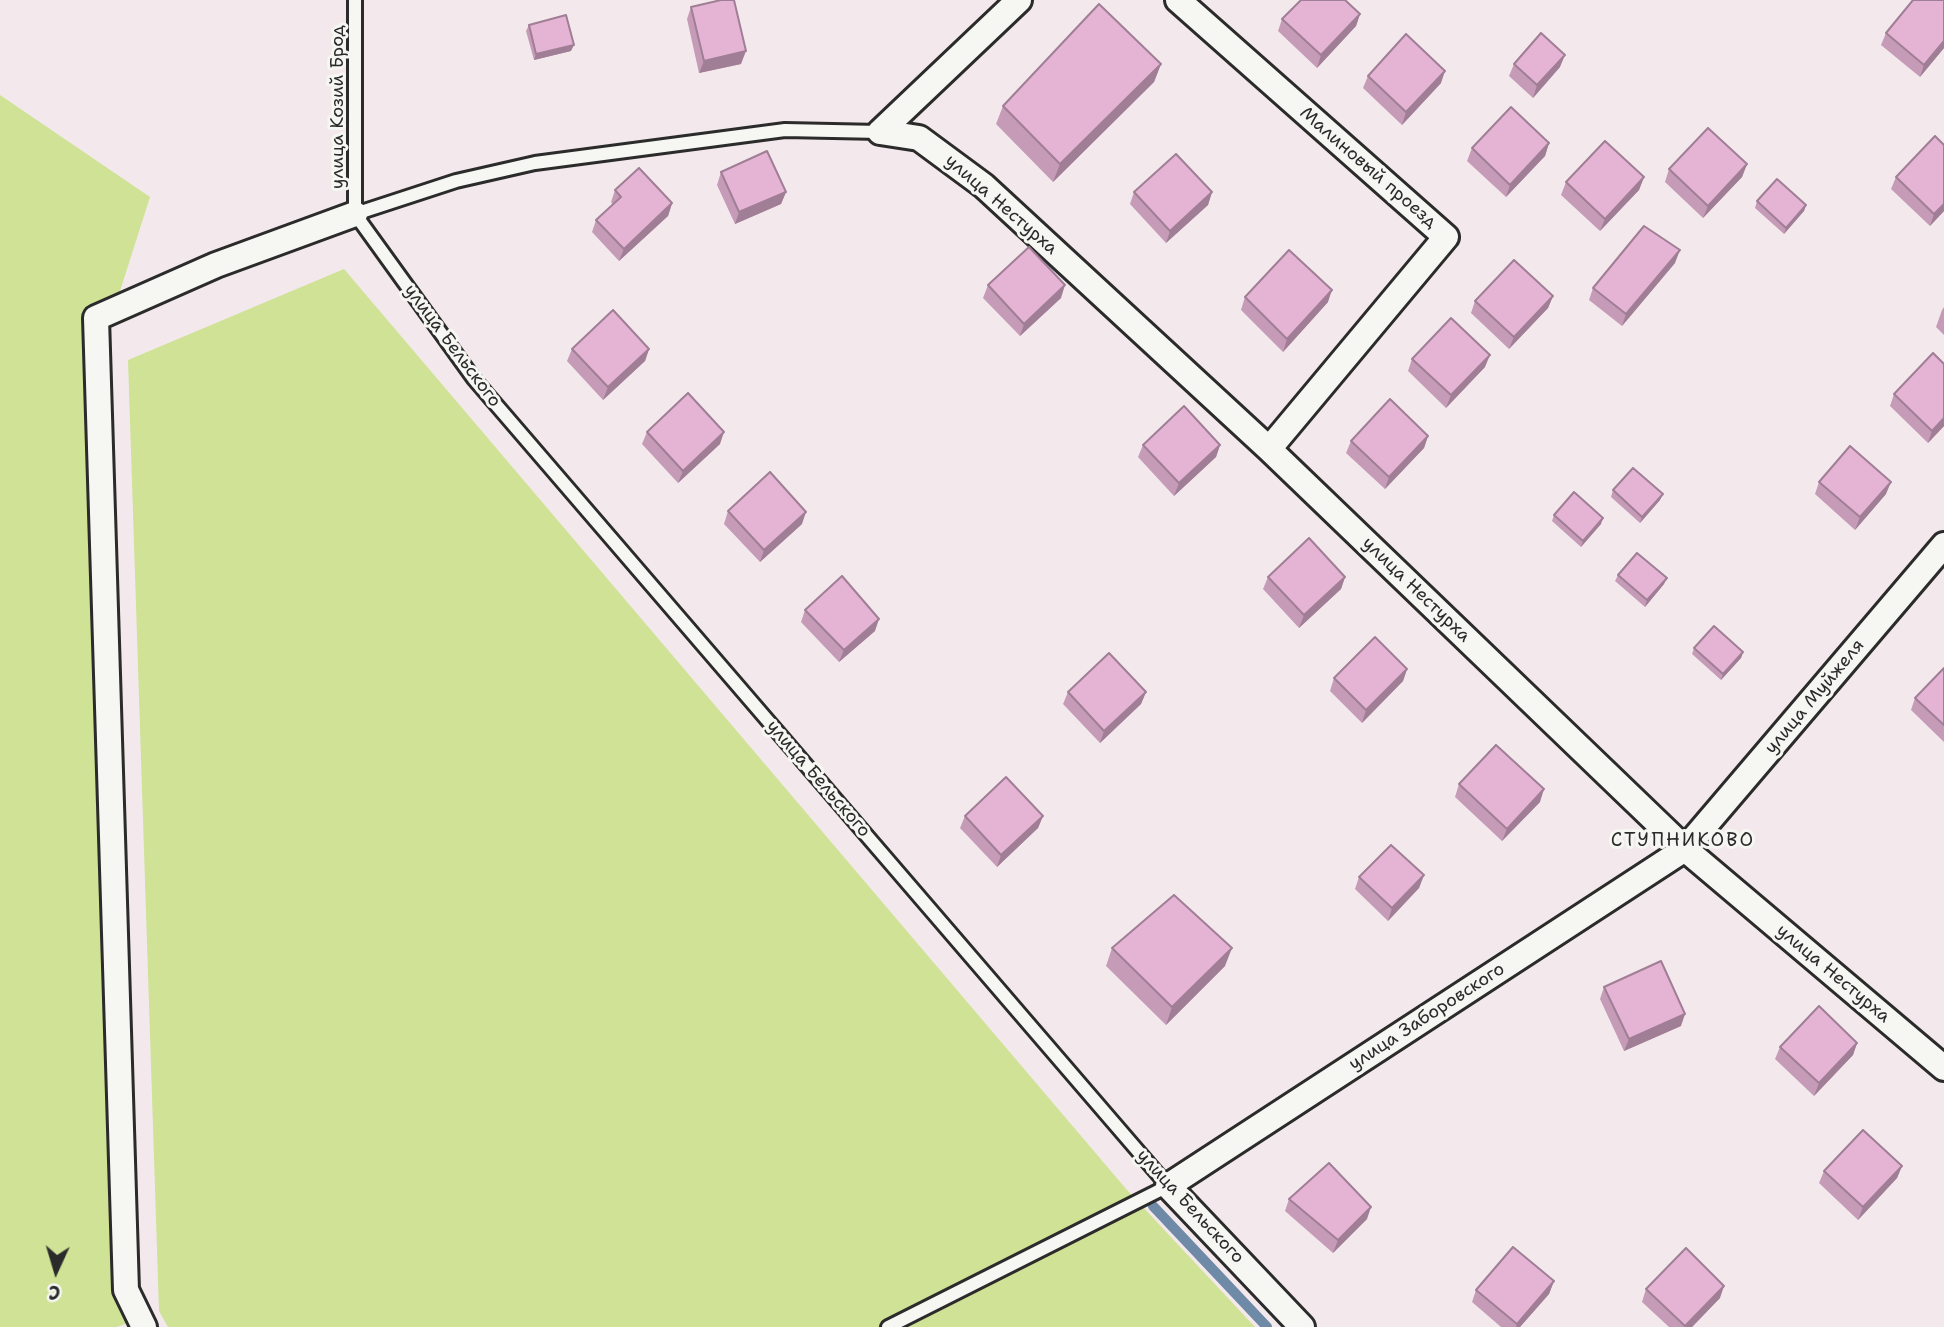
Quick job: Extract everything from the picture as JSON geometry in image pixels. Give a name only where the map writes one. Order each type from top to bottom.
[{"type":"street","points":[[880,132],[1019,0]]},
{"type":"street","name":"Малиновый проезд","points":[[1178,0],[1446,237],[1269,449]]},
{"type":"street","name":"улица Нестурха","points":[[880,132],[919,138],[984,186],[1269,449],[1685,849],[1944,1068]]},
{"type":"street","points":[[145,1327],[126,1290],[96,318],[216,265],[355,214]]},
{"type":"street","name":"улица Муйжеля","points":[[1685,849],[1944,545]]},
{"type":"street","name":"улица Заборовского","points":[[1168,1186],[1685,849]]},
{"type":"street","name":"улица Бельского","points":[[1168,1186],[1302,1327]]},
{"type":"lane","name":"улица Козий Брод","points":[[355,0],[355,214]]},
{"type":"lane","points":[[355,214],[456,181],[535,163],[785,131],[880,132]]},
{"type":"lane","name":"улица Бельского","points":[[355,214],[474,379],[1168,1186]]},
{"type":"lane","points":[[888,1327],[1168,1186]]},
{"type":"green space","points":[[0,95],[150,197],[113,313],[96,346],[137,1293],[145,1316],[117,1327],[0,1327]]},
{"type":"green space","points":[[344,269],[1127,1190],[1255,1327],[168,1327],[159,1311],[128,360]]},
{"type":"building","points":[[734,0],[746,51],[704,61],[691,7]]},
{"type":"building","points":[[1301,0],[1345,0],[1360,14],[1321,55],[1282,19]]},
{"type":"building","points":[[1913,0],[1944,0],[1944,41],[1924,65],[1886,33]]},
{"type":"building","points":[[1099,4],[1161,64],[1060,164],[1003,106]]},
{"type":"building","points":[[566,15],[574,45],[536,54],[529,25]]},
{"type":"building","points":[[1541,33],[1565,55],[1537,85],[1514,64]]},
{"type":"building","points":[[1406,34],[1445,71],[1406,112],[1368,76]]},
{"type":"building","points":[[1511,107],[1549,143],[1510,185],[1472,148]]},
{"type":"building","points":[[1708,128],[1747,164],[1708,206],[1669,169]]},
{"type":"building","points":[[1935,136],[1944,145],[1944,204],[1934,214],[1896,177]]},
{"type":"building","points":[[1605,141],[1644,177],[1605,219],[1566,182]]},
{"type":"building","points":[[767,151],[786,192],[739,212],[721,172]]},
{"type":"building","points":[[1176,154],[1212,192],[1170,231],[1134,192]]},
{"type":"building","points":[[639,168],[672,203],[624,249],[596,220],[621,197],[615,190]]},
{"type":"building","points":[[1777,179],[1806,205],[1786,228],[1757,201]]},
{"type":"building","points":[[1644,226],[1680,250],[1626,314],[1593,288]]},
{"type":"building","points":[[1029,247],[1065,285],[1024,324],[988,285]]},
{"type":"building","points":[[1289,250],[1332,290],[1287,339],[1245,297]]},
{"type":"building","points":[[1514,260],[1553,296],[1514,337],[1475,301]]},
{"type":"building","points":[[613,310],[649,349],[608,387],[572,349]]},
{"type":"building","points":[[1451,318],[1490,355],[1451,395],[1412,359]]},
{"type":"building","points":[[1933,353],[1944,364],[1944,418],[1932,431],[1894,394]]},
{"type":"building","points":[[688,393],[724,432],[683,471],[647,432]]},
{"type":"building","points":[[1390,399],[1428,436],[1389,477],[1351,441]]},
{"type":"building","points":[[1184,406],[1220,445],[1179,483],[1143,445]]},
{"type":"building","points":[[1850,446],[1891,482],[1860,517],[1819,482]]},
{"type":"building","points":[[1633,468],[1663,494],[1642,517],[1613,490]]},
{"type":"building","points":[[770,472],[806,512],[764,550],[728,511]]},
{"type":"building","points":[[1574,492],[1603,518],[1583,541],[1554,515]]},
{"type":"building","points":[[1309,538],[1345,577],[1304,615],[1268,577]]},
{"type":"building","points":[[1637,553],[1667,578],[1647,600],[1618,575]]},
{"type":"building","points":[[842,576],[879,619],[844,650],[805,610]]},
{"type":"building","points":[[1714,626],[1743,652],[1723,674],[1694,648]]},
{"type":"building","points":[[1375,637],[1407,669],[1366,710],[1334,678]]},
{"type":"building","points":[[1109,653],[1146,692],[1104,731],[1068,692]]},
{"type":"building","points":[[1944,668],[1944,725],[1915,698]]},
{"type":"building","points":[[1496,745],[1544,789],[1507,829],[1459,784]]},
{"type":"building","points":[[1006,777],[1043,816],[1001,855],[965,816]]},
{"type":"building","points":[[1391,845],[1424,875],[1392,908],[1359,877]]},
{"type":"building","points":[[1174,895],[1232,948],[1172,1007],[1112,948]]},
{"type":"building","points":[[1661,961],[1685,1014],[1629,1039],[1604,987]]},
{"type":"building","points":[[1819,1006],[1857,1043],[1819,1083],[1780,1047]]},
{"type":"building","points":[[1863,1130],[1902,1166],[1863,1207],[1824,1171]]},
{"type":"building","points":[[1329,1163],[1371,1207],[1338,1240],[1289,1199]]},
{"type":"building","points":[[1513,1247],[1554,1281],[1517,1324],[1476,1290]]},
{"type":"building","points":[[1686,1248],[1724,1286],[1685,1326],[1646,1289]]},
{"type":"waterway","points":[[1153,1206],[1267,1327]]},
{"type":"district","name":"СТУПНИКОВО","points":[[1683,841]]}]
